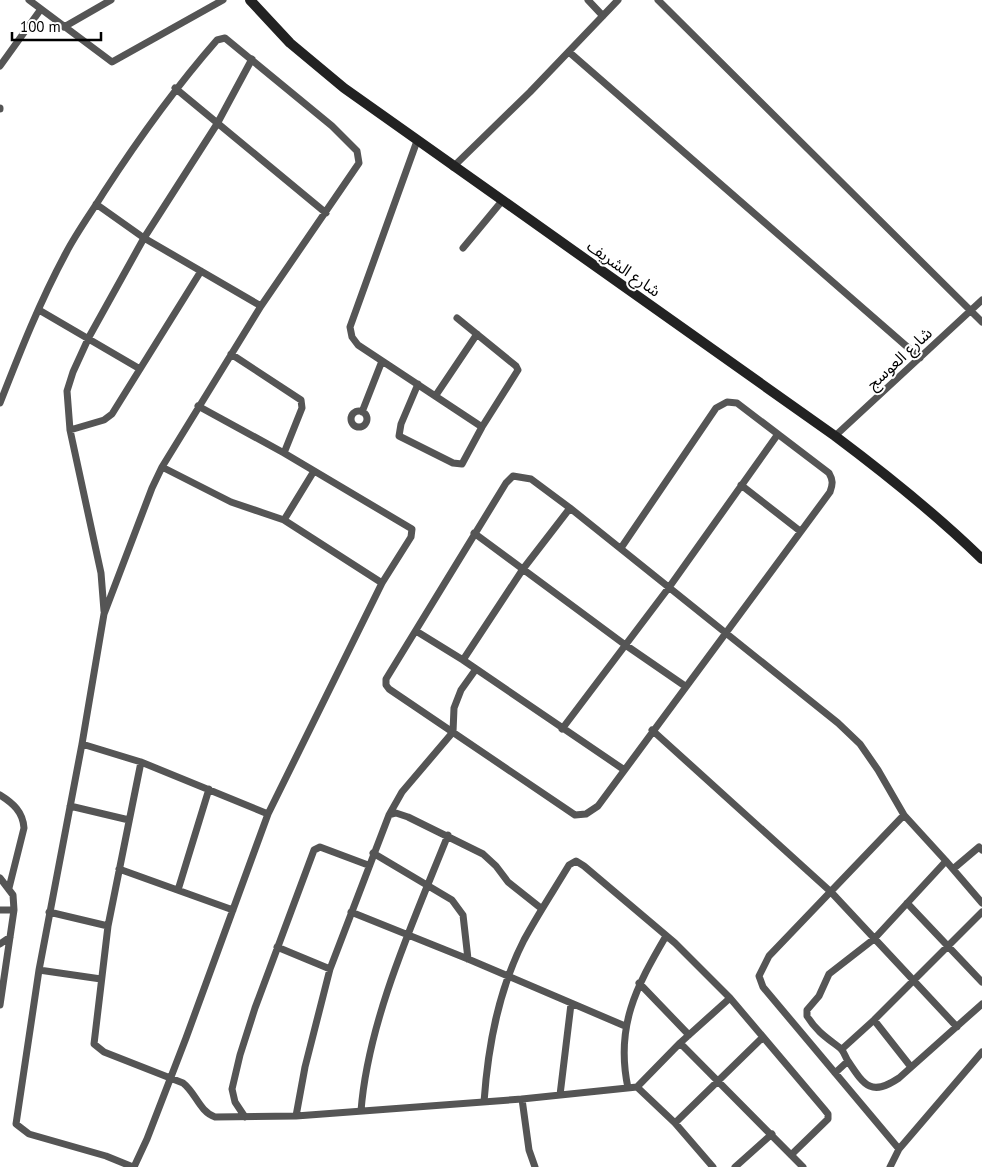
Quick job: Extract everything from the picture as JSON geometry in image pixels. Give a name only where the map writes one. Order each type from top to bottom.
[{"type":"main road","name":"شارع الشريف","points":[[250,0],[271,24],[316,67],[417,142],[835,436],[946,523],[982,559]]},
{"type":"street","points":[[29,0],[112,62],[223,0]]},
{"type":"street","points":[[64,27],[111,0]]},
{"type":"street","points":[[588,0],[603,16]]},
{"type":"street","points":[[453,167],[530,92],[618,0]]},
{"type":"street","points":[[658,0],[982,322]]},
{"type":"street","points":[[0,66],[41,9]]},
{"type":"street","points":[[0,403],[39,310],[66,254],[96,204],[137,141],[175,88],[220,38],[227,40],[252,59],[358,151],[359,163],[261,306],[198,406],[162,467],[152,488],[104,614],[82,744],[49,912],[16,1124],[29,1134],[106,1156],[134,1167],[147,1139],[268,814],[382,583],[411,537],[411,526],[198,406]]},
{"type":"street","points":[[569,52],[920,358]]},
{"type":"street","points":[[104,614],[101,573],[70,430],[67,391],[73,372],[89,337],[144,238],[217,124],[252,59]]},
{"type":"street","points":[[175,88],[326,213]]},
{"type":"street","points":[[417,142],[350,327],[352,337],[358,345],[482,427]]},
{"type":"street","points":[[463,248],[502,201]]},
{"type":"street","points":[[96,204],[144,238],[261,306]]},
{"type":"street","points":[[70,430],[104,420],[112,414],[200,271]]},
{"type":"street","name":"شارع العوسج","points":[[835,436],[982,300]]},
{"type":"street","points":[[39,310],[89,337],[140,369]]},
{"type":"street","points":[[418,384],[398,431],[402,439],[460,465],[518,370],[516,366],[457,318]]},
{"type":"street","points":[[436,395],[477,334]]},
{"type":"street","points":[[231,354],[301,400],[302,408],[284,453]]},
{"type":"street","points":[[362,412],[382,361]]},
{"type":"street","points":[[621,548],[720,404],[727,402],[737,403],[829,473],[832,479],[833,484],[830,492],[800,531],[725,632],[684,686],[598,806],[586,814],[575,814],[388,689],[386,679],[416,632],[494,499],[513,476],[531,479],[670,586],[725,632],[838,723],[860,744],[878,770],[904,815],[982,903]]},
{"type":"street","points":[[562,729],[624,644],[670,586],[778,434]]},
{"type":"street","points":[[162,467],[231,502],[284,520],[382,583]]},
{"type":"street","points":[[284,520],[314,470]]},
{"type":"street","points":[[741,485],[800,531]]},
{"type":"street","points":[[462,660],[523,568],[570,508]]},
{"type":"street","points":[[474,533],[684,686]]},
{"type":"street","points":[[416,632],[476,669],[623,769]]},
{"type":"street","points":[[296,1116],[305,1067],[330,969],[368,865],[389,815],[402,792],[453,732],[454,708],[461,690],[476,669]]},
{"type":"street","points":[[652,730],[831,892],[958,1027]]},
{"type":"street","points":[[82,744],[141,762],[268,814]]},
{"type":"street","points":[[141,762],[108,926],[93,1038],[97,1048],[170,1077],[190,1089],[207,1114],[215,1117],[296,1116],[522,1099],[637,1087],[680,1043],[730,998]]},
{"type":"street","points":[[178,890],[209,789]]},
{"type":"street","points":[[0,795],[16,808],[24,821],[24,828],[9,888]]},
{"type":"street","points":[[70,806],[129,820]]},
{"type":"street","points":[[389,815],[396,813],[408,817],[448,835],[490,859],[508,882],[542,909]]},
{"type":"street","points":[[899,1149],[763,987],[759,976],[770,956],[904,815]]},
{"type":"street","points":[[361,1111],[368,1068],[381,1017],[408,935],[448,835]]},
{"type":"street","points":[[245,1117],[235,1102],[232,1089],[255,1008],[314,850],[320,847],[368,865]]},
{"type":"street","points":[[953,869],[981,847]]},
{"type":"street","points":[[373,853],[452,900],[462,915],[468,959]]},
{"type":"street","points":[[484,1102],[491,1037],[508,977],[524,941],[542,909],[569,865],[576,861],[666,936],[730,998],[828,1114],[828,1119],[792,1155]]},
{"type":"street","points":[[946,861],[874,939],[829,974],[819,996],[807,1010],[807,1016],[821,1035],[842,1049],[848,1061],[864,1082],[878,1089],[884,1088],[912,1067],[982,1004]]},
{"type":"street","points":[[119,869],[233,910]]},
{"type":"street","points":[[0,878],[13,895],[14,910],[0,1005]]},
{"type":"street","points":[[907,903],[982,982]]},
{"type":"street","points":[[0,910],[14,910]]},
{"type":"street","points":[[49,912],[108,926]]},
{"type":"street","points":[[350,912],[468,959],[625,1026]]},
{"type":"street","points":[[842,1049],[874,1020],[982,912]]},
{"type":"street","points":[[628,1088],[623,1058],[625,1026],[639,983],[666,936]]},
{"type":"street","points":[[0,944],[10,937]]},
{"type":"street","points":[[277,947],[330,969]]},
{"type":"street","points":[[39,970],[101,979]]},
{"type":"street","points":[[639,983],[689,1035]]},
{"type":"street","points":[[560,1095],[571,1004]]},
{"type":"street","points":[[874,1020],[912,1067]]},
{"type":"street","points":[[675,1124],[716,1081],[763,1037]]},
{"type":"street","points":[[680,1043],[803,1167]]},
{"type":"street","points":[[890,1167],[899,1149],[982,1052]]},
{"type":"street","points":[[835,1073],[848,1061]]},
{"type":"street","points":[[637,1087],[675,1124],[713,1167]]},
{"type":"street","points":[[522,1099],[526,1137],[535,1167]]},
{"type":"street","points":[[735,1167],[772,1134]]}]
